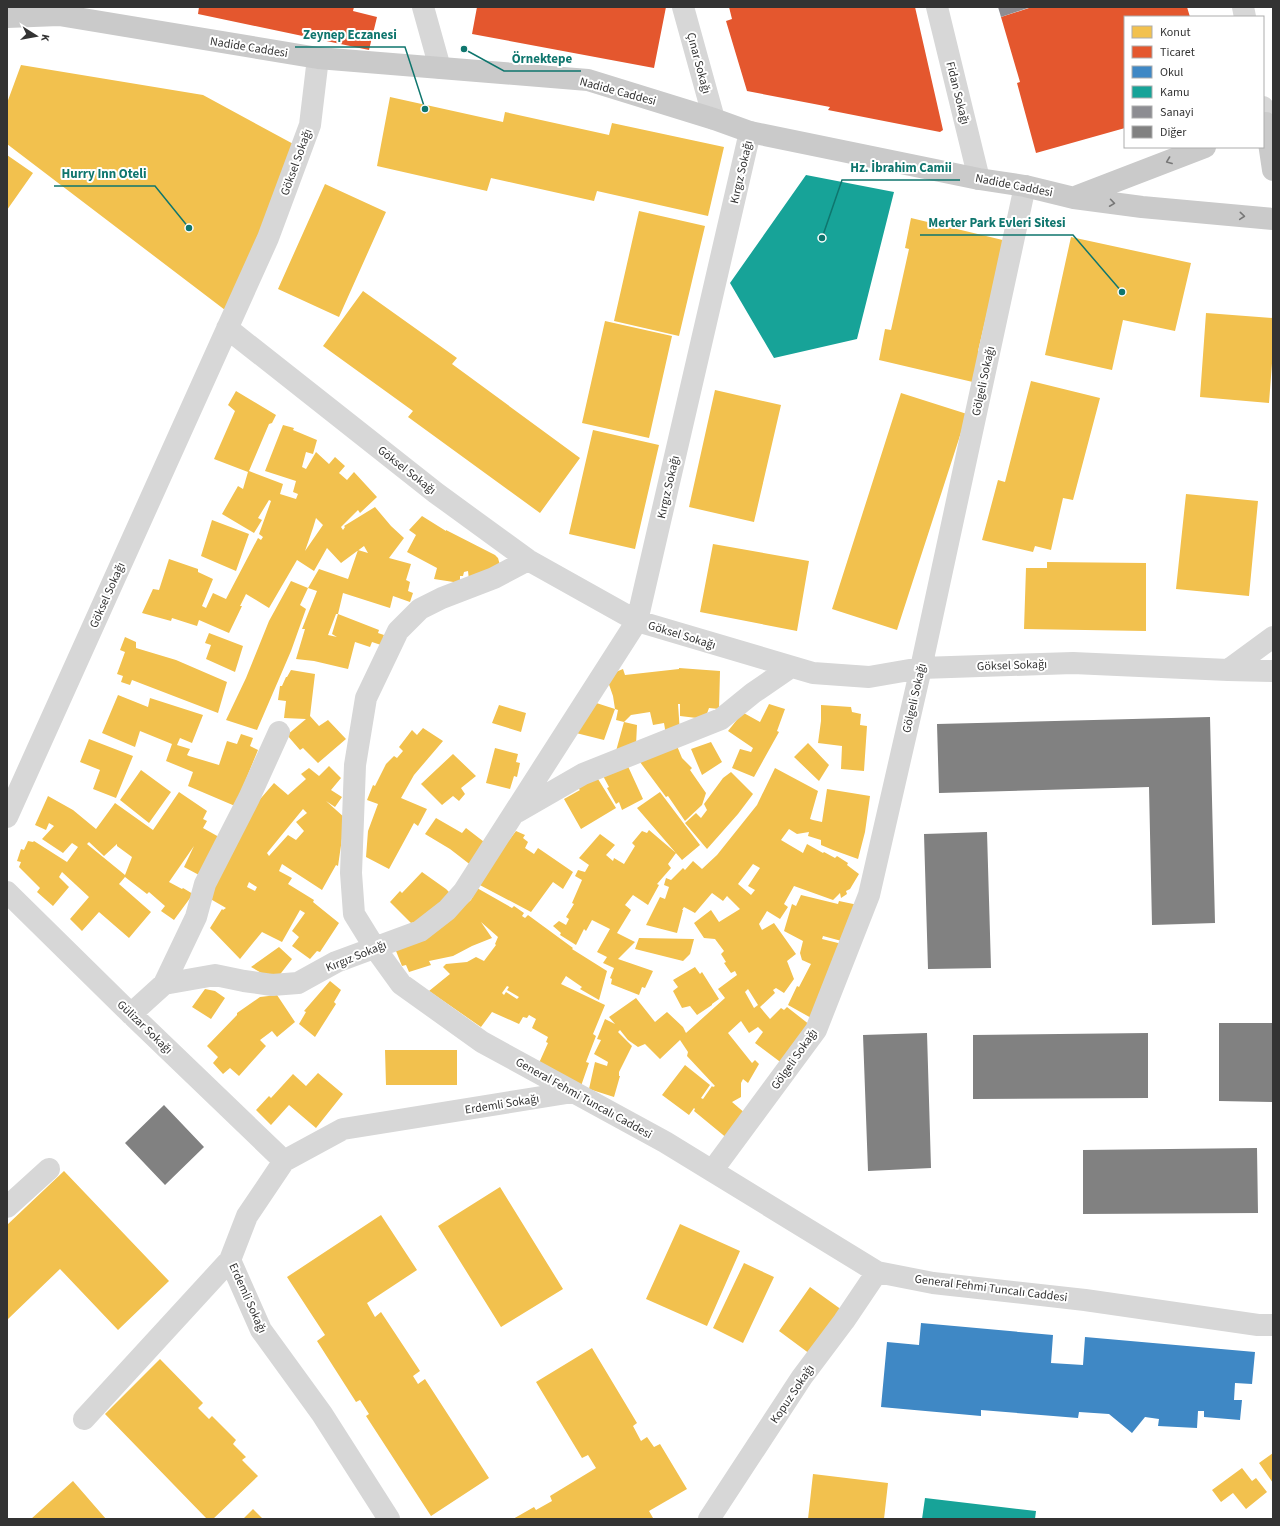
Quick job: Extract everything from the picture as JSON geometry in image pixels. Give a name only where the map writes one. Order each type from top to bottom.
[{"type":"main road","name":"Nadide Caddesi","points":[[7,17],[53,10],[318,58],[588,80],[714,119],[750,132],[1025,186],[1074,198],[1142,207],[1273,218]]},
{"type":"main road","points":[[1264,118],[1273,170]]},
{"type":"main road","points":[[1074,198],[1202,148]]},
{"type":"street","points":[[424,7],[440,68]]},
{"type":"street","name":"Çınar Sokağı","points":[[683,7],[714,119]]},
{"type":"street","name":"Fidan Sokağı","points":[[937,7],[979,178]]},
{"type":"street","name":"Göksel Sokağı","points":[[7,818],[268,238],[310,125],[318,58]]},
{"type":"street","name":"Kırgız Sokağı","points":[[164,984],[215,975],[272,985],[298,983],[336,962],[420,931],[447,910],[464,892],[637,621],[750,132]]},
{"type":"street","name":"Gölgeli Sokağı","points":[[712,1172],[816,1030],[869,895],[921,668],[1025,186]]},
{"type":"street","name":"Göksel Sokağı","points":[[228,328],[436,493],[528,560],[637,621],[791,668],[813,673],[869,677],[921,668],[1073,663],[1273,671]]},
{"type":"street","name":"General Fehmi Tuncalı Caddesi","points":[[528,560],[494,578],[442,598],[420,609],[398,631],[366,698],[355,765],[352,873],[354,914],[375,948],[402,984],[482,1042],[664,1142],[877,1272],[933,1283],[1085,1300],[1258,1325],[1273,1325]]},
{"type":"street","points":[[1228,670],[1273,637]]},
{"type":"street","name":"Kırgız Sokağı","points":[[515,813],[583,774],[722,718],[753,693],[791,668]]},
{"type":"street","points":[[131,1014],[164,984],[196,917],[205,884],[249,798],[279,732]]},
{"type":"street","name":"Gülizar Sokağı","points":[[7,892],[284,1161]]},
{"type":"street","name":"Erdemli Sokağı","points":[[389,1519],[322,1414],[261,1330],[230,1260],[247,1216],[284,1161],[343,1129],[573,1092]]},
{"type":"street","points":[[7,1207],[48,1169]]},
{"type":"street","points":[[84,1419],[230,1260]]},
{"type":"street","name":"Kopuz Sokağı","points":[[709,1519],[802,1377],[844,1321],[877,1272]]},
{"type":"building: Konut","points":[[21,65],[203,95],[297,146],[225,310],[7,144],[7,103]]},
{"type":"building: Konut","points":[[390,97],[503,122],[505,112],[609,135],[612,123],[724,147],[708,216],[597,191],[594,201],[491,178],[487,191],[377,166]]},
{"type":"building: Konut","points":[[7,155],[33,173],[7,210]]},
{"type":"building: Konut","points":[[325,184],[386,212],[339,317],[278,289]]},
{"type":"building: Konut","points":[[639,211],[705,226],[679,336],[614,321]]},
{"type":"building: Konut","points":[[911,218],[1011,242],[997,271],[978,351],[983,352],[977,383],[879,360],[885,329],[891,330],[909,249],[905,248]]},
{"type":"building: Konut","points":[[1071,237],[1191,263],[1175,331],[1123,320],[1112,370],[1045,355]]},
{"type":"building: Konut","points":[[363,291],[457,358],[452,364],[580,458],[540,513],[408,417],[413,411],[323,346]]},
{"type":"building: Konut","points":[[1206,313],[1273,318],[1273,350],[1269,403],[1200,397]]},
{"type":"building: Konut","points":[[605,321],[672,336],[649,438],[582,423]]},
{"type":"building: Konut","points":[[1031,381],[1100,398],[1073,500],[1063,498],[1051,550],[1035,546],[1033,552],[982,540],[998,480],[1005,482]]},
{"type":"building: Konut","points":[[715,390],[781,405],[754,522],[689,507]]},
{"type":"building: Konut","points":[[236,391],[276,415],[272,423],[269,424],[249,471],[283,484],[280,494],[296,499],[298,494],[293,492],[296,481],[265,471],[283,425],[294,428],[293,430],[317,440],[313,454],[306,452],[302,467],[306,469],[316,452],[329,464],[335,457],[345,466],[339,473],[347,480],[354,472],[377,497],[360,513],[358,510],[341,527],[343,530],[345,527],[344,526],[375,507],[391,526],[404,538],[389,558],[411,564],[406,580],[410,582],[408,591],[413,593],[410,602],[393,596],[390,608],[343,593],[338,614],[379,630],[378,633],[384,635],[381,645],[372,642],[370,647],[355,642],[348,669],[314,661],[296,659],[305,629],[302,629],[317,591],[308,588],[319,569],[348,579],[358,551],[341,563],[327,548],[314,571],[297,560],[269,608],[246,594],[229,633],[199,620],[197,626],[172,618],[171,621],[142,613],[153,589],[159,590],[169,559],[198,569],[198,572],[213,579],[202,606],[206,608],[213,593],[226,599],[258,538],[261,540],[263,537],[259,534],[271,501],[269,500],[258,518],[262,520],[254,533],[222,514],[238,486],[243,489],[248,472],[214,459],[235,411],[228,405]],"holes":[[[316,518],[323,525],[305,551]],[[364,546],[368,553],[358,550]],[[336,614],[338,614],[332,634],[337,637],[328,635]]]},
{"type":"building: Konut","points":[[901,393],[967,414],[897,630],[832,609]]},
{"type":"building: Konut","points":[[593,430],[659,445],[635,549],[569,534]]},
{"type":"building: Konut","points":[[1186,494],[1258,501],[1249,596],[1176,589]]},
{"type":"building: Konut","points":[[422,516],[446,531],[495,555],[498,558],[501,569],[469,580],[468,571],[464,572],[463,576],[460,576],[460,583],[434,579],[437,568],[407,552],[416,535],[409,530]]},
{"type":"building: Konut","points":[[212,520],[249,534],[236,571],[201,556]]},
{"type":"building: Konut","points":[[713,544],[809,561],[797,631],[700,612]]},
{"type":"building: Konut","points":[[1047,562],[1146,563],[1146,631],[1024,629],[1026,568],[1047,568]]},
{"type":"building: Konut","points":[[291,581],[308,588],[300,605],[306,609],[291,651],[257,730],[226,720],[246,678],[269,621]]},
{"type":"building: Konut","points":[[209,633],[243,646],[235,672],[206,659],[211,645],[205,643]]},
{"type":"building: Konut","points":[[125,637],[136,642],[136,648],[176,660],[227,682],[218,713],[132,680],[130,685],[121,682],[123,676],[117,674],[125,652],[120,650]]},
{"type":"building: Konut","points":[[679,668],[720,671],[719,709],[709,708],[705,719],[680,716],[680,704],[678,704],[680,733],[666,735],[664,723],[653,725],[650,712],[631,715],[624,722],[616,720],[618,710],[615,709],[613,696],[606,676],[623,669],[625,675]]},
{"type":"building: Konut","points":[[291,670],[315,674],[310,716],[319,726],[328,720],[346,739],[318,763],[303,748],[300,750],[287,735],[306,719],[284,718],[286,701],[278,700],[280,686],[282,686]]},
{"type":"building: Konut","points":[[118,695],[148,707],[150,698],[203,715],[192,743],[180,738],[177,745],[190,749],[187,755],[189,756],[219,765],[227,741],[237,744],[241,734],[253,738],[250,746],[258,750],[235,806],[188,786],[193,772],[166,761],[172,744],[140,731],[135,747],[102,733]]},
{"type":"building: Konut","points":[[587,700],[615,709],[604,740],[576,733]]},
{"type":"building: Konut","points":[[769,704],[785,709],[777,731],[779,732],[754,777],[732,768],[740,749],[751,752],[753,748],[728,731],[742,712],[760,722]]},
{"type":"building: Konut","points":[[499,705],[526,713],[521,732],[492,723]]},
{"type":"building: Konut","points":[[821,705],[851,707],[852,712],[861,714],[860,725],[867,726],[864,771],[841,769],[842,746],[818,743],[821,721]]},
{"type":"building: Konut","points":[[624,722],[637,725],[636,745],[616,751]]},
{"type":"building: Konut","points":[[423,728],[443,741],[414,775],[401,798],[427,809],[418,826],[414,823],[389,869],[366,857],[368,831],[378,804],[367,800],[373,785],[375,786],[386,764],[394,756],[397,758],[403,751],[399,747],[412,730],[417,735]]},
{"type":"building: Konut","points":[[89,739],[133,756],[116,798],[93,789],[100,770],[80,762]]},
{"type":"building: Konut","points":[[711,742],[722,762],[702,775],[691,749]]},
{"type":"building: Konut","points":[[808,743],[829,765],[819,781],[794,757]]},
{"type":"building: Konut","points":[[677,746],[682,758],[692,768],[690,770],[706,793],[702,805],[685,821],[668,796],[666,797],[637,758]]},
{"type":"building: Konut","points":[[495,748],[518,754],[516,762],[520,763],[517,777],[514,776],[510,789],[486,783]]},
{"type":"building: Konut","points":[[453,754],[476,776],[461,788],[465,794],[459,801],[453,796],[442,805],[421,784]]},
{"type":"building: Konut","points":[[626,762],[643,799],[622,810],[619,802],[616,804],[607,788],[609,787],[602,774]]},
{"type":"building: Konut","points":[[329,766],[341,778],[331,790],[342,797],[335,807],[326,801],[345,818],[338,866],[336,865],[322,890],[282,864],[279,871],[292,878],[288,884],[314,900],[313,902],[339,923],[320,952],[317,951],[310,959],[292,946],[299,937],[292,931],[305,913],[300,910],[282,942],[262,932],[240,959],[210,928],[222,909],[223,910],[226,908],[207,897],[237,826],[274,783],[288,795],[306,779],[301,774],[309,768],[319,776]],"holes":[[[303,809],[307,813],[296,822],[304,831],[296,840],[288,835],[269,856],[267,853]],[[249,882],[257,887],[255,891],[247,887]]]},
{"type":"building: Konut","points":[[775,768],[818,791],[810,819],[813,820],[822,822],[827,789],[870,796],[865,832],[858,859],[821,845],[821,840],[808,836],[809,832],[797,834],[789,829],[781,840],[803,853],[807,844],[835,858],[837,856],[848,863],[847,865],[859,874],[850,889],[846,891],[847,894],[841,898],[840,893],[833,900],[794,886],[784,904],[788,907],[780,919],[767,911],[759,924],[762,930],[774,923],[796,954],[787,961],[794,979],[784,993],[776,988],[773,990],[775,993],[760,1007],[770,1019],[781,1008],[784,1010],[787,1007],[810,1025],[783,1064],[755,1043],[763,1032],[758,1027],[749,1033],[741,1021],[728,1033],[752,1063],[755,1060],[759,1064],[748,1083],[743,1079],[741,1083],[741,1097],[732,1102],[746,1114],[728,1139],[694,1111],[694,1108],[689,1115],[662,1095],[685,1065],[710,1085],[701,1098],[703,1099],[712,1086],[715,1086],[687,1056],[688,1052],[680,1040],[660,1059],[645,1044],[638,1047],[628,1040],[620,1030],[618,1032],[632,1046],[619,1072],[620,1076],[614,1097],[589,1089],[595,1062],[607,1066],[608,1062],[594,1054],[601,1040],[597,1039],[605,1019],[615,1024],[609,1017],[636,998],[655,1022],[667,1012],[683,1027],[686,1033],[725,998],[718,989],[737,975],[735,971],[731,973],[724,963],[726,962],[721,954],[724,951],[715,939],[704,938],[694,923],[711,910],[719,922],[740,909],[727,896],[723,901],[712,893],[695,913],[684,907],[677,933],[646,925],[660,897],[665,899],[669,887],[664,885],[666,878],[671,880],[683,868],[685,870],[693,861],[702,869],[717,855],[757,805]],"holes":[[[753,864],[760,868],[748,886],[755,890],[751,895],[738,884]],[[748,989],[758,1005],[754,1008],[745,992]]]},
{"type":"building: Konut","points":[[141,770],[171,792],[149,823],[120,800]]},
{"type":"building: Konut","points":[[731,772],[753,794],[738,814],[707,849],[685,823],[696,813],[701,818],[707,810],[704,804],[723,778]]},
{"type":"building: Konut","points":[[598,779],[616,808],[581,829],[564,799],[580,790],[577,787]]},
{"type":"building: Konut","points":[[179,792],[207,811],[203,819],[207,821],[203,828],[219,837],[199,875],[184,867],[194,846],[169,882],[193,894],[174,920],[161,911],[165,906],[149,892],[147,894],[125,877],[119,884],[151,912],[129,938],[99,912],[82,931],[70,919],[89,897],[62,872],[59,877],[69,887],[53,906],[37,892],[40,888],[19,867],[21,862],[17,861],[21,849],[24,850],[28,841],[34,841],[67,862],[78,847],[72,843],[63,853],[42,839],[54,826],[49,823],[46,830],[35,825],[48,796],[73,810],[96,829],[115,803],[153,830]],"holes":[[[89,842],[104,856],[117,844],[117,846],[132,857],[125,875],[87,844]]]},
{"type":"building: Konut","points":[[660,792],[700,845],[682,860],[637,808]]},
{"type":"building: Konut","points":[[436,818],[462,833],[466,828],[488,845],[472,866],[450,849],[425,834]]},
{"type":"building: Konut","points":[[649,830],[676,853],[668,864],[671,868],[657,884],[659,885],[648,905],[633,895],[625,905],[631,910],[617,933],[635,942],[618,959],[653,971],[645,988],[642,987],[639,995],[611,984],[612,979],[610,978],[614,968],[603,963],[607,957],[597,952],[610,929],[592,920],[586,931],[584,929],[576,945],[560,935],[561,933],[553,926],[559,921],[566,925],[569,919],[566,917],[574,904],[572,903],[582,880],[575,876],[578,870],[585,872],[589,865],[579,858],[600,834],[615,845],[606,855],[613,861],[614,858],[624,864],[635,846],[632,843],[642,831],[647,833]]},
{"type":"building: Konut","points":[[516,831],[525,835],[523,838],[528,842],[525,848],[534,854],[538,848],[573,872],[563,889],[553,882],[531,912],[476,883]]},
{"type":"building: Konut","points":[[422,872],[446,889],[453,896],[412,924],[390,902],[400,891],[402,893]]},
{"type":"building: Konut","points":[[477,888],[512,908],[514,906],[524,913],[522,916],[525,918],[528,915],[573,948],[572,949],[607,971],[599,1000],[580,989],[582,987],[566,976],[561,984],[605,1005],[593,1034],[596,1036],[586,1062],[589,1063],[581,1086],[539,1063],[548,1043],[546,1042],[548,1037],[532,1028],[536,1019],[529,1015],[527,1018],[523,1017],[519,1024],[492,1012],[481,1027],[429,991],[450,974],[443,967],[446,964],[467,962],[476,957],[484,961],[496,945],[495,944],[498,937],[481,922],[492,938],[453,956],[429,961],[431,965],[409,972],[406,965],[402,966],[396,951],[455,914],[471,900]],"holes":[[[507,986],[509,987],[507,990],[519,997],[517,999],[506,992],[504,995],[502,993]]]},
{"type":"building: Konut","points":[[801,895],[838,904],[839,901],[858,905],[849,943],[823,936],[822,939],[846,945],[813,1019],[788,1005],[797,986],[799,987],[811,964],[802,960],[800,953],[803,941],[784,931],[792,904],[796,906]]},
{"type":"building: Konut","points":[[639,938],[694,939],[690,954],[683,961],[635,949]]},
{"type":"building: Konut","points":[[279,947],[292,959],[278,977],[265,975],[251,967]]},
{"type":"building: Konut","points":[[695,967],[700,974],[702,972],[719,999],[697,1015],[690,1006],[682,1008],[673,991],[678,987],[673,980]]},
{"type":"building: Konut","points":[[330,981],[341,990],[334,1002],[336,1004],[315,1037],[299,1024],[306,1012],[304,1011]]},
{"type":"building: Konut","points":[[205,989],[215,991],[225,998],[211,1019],[192,1007]]},
{"type":"building: Konut","points":[[277,995],[295,1022],[277,1037],[272,1031],[260,1040],[266,1046],[239,1076],[230,1068],[223,1074],[213,1063],[218,1057],[207,1046],[237,1015],[237,1013],[260,997]]},
{"type":"building: Konut","points":[[385,1050],[457,1050],[457,1085],[386,1085]]},
{"type":"building: Konut","points":[[318,1073],[343,1094],[316,1128],[289,1105],[271,1125],[256,1110],[269,1096],[271,1098],[293,1074],[306,1086]]},
{"type":"building: Konut","points":[[64,1171],[169,1281],[118,1330],[60,1269],[7,1320],[7,1225]]},
{"type":"building: Konut","points":[[500,1187],[563,1289],[501,1327],[438,1226]]},
{"type":"building: Konut","points":[[381,1215],[417,1270],[367,1303],[375,1317],[381,1312],[420,1371],[413,1376],[418,1384],[425,1379],[489,1478],[431,1516],[366,1416],[369,1414],[360,1400],[356,1402],[317,1341],[325,1335],[287,1277]]},
{"type":"building: Konut","points":[[680,1224],[740,1251],[707,1326],[646,1299]]},
{"type":"building: Konut","points":[[744,1263],[774,1277],[743,1343],[713,1328]]},
{"type":"building: Konut","points":[[810,1287],[842,1310],[810,1354],[779,1331]]},
{"type":"building: Konut","points":[[592,1348],[637,1423],[633,1426],[641,1441],[647,1437],[654,1447],[660,1444],[687,1489],[649,1511],[653,1518],[651,1519],[513,1519],[534,1507],[536,1510],[552,1501],[550,1496],[596,1468],[588,1455],[582,1458],[536,1382]]},
{"type":"building: Konut","points":[[160,1359],[203,1403],[198,1408],[209,1419],[212,1416],[236,1440],[233,1444],[246,1457],[242,1460],[258,1476],[213,1519],[207,1519],[105,1414]]},
{"type":"building: Konut","points":[[1273,1453],[1273,1483],[1259,1463]]},
{"type":"building: Konut","points":[[1242,1468],[1252,1481],[1256,1478],[1267,1492],[1246,1509],[1233,1493],[1221,1502],[1212,1490]]},
{"type":"building: Konut","points":[[813,1474],[888,1483],[884,1519],[808,1519]]},
{"type":"building: Konut","points":[[73,1481],[106,1519],[31,1519]]},
{"type":"building: Konut","points":[[253,1509],[263,1519],[243,1519]]},
{"type":"building: Ticaret","points":[[199,7],[354,7],[353,11],[377,17],[369,50],[198,14]]},
{"type":"building: Ticaret","points":[[477,7],[666,7],[654,68],[472,34]]},
{"type":"building: Ticaret","points":[[729,7],[915,7],[943,130],[940,132],[828,110],[830,107],[747,91],[726,21],[732,19]]},
{"type":"building: Ticaret","points":[[1032,7],[1187,7],[1190,16],[1124,16],[1124,128],[1036,153],[1017,83],[1020,82],[1001,17]]},
{"type":"building: Okul","points":[[921,1323],[1053,1335],[1051,1363],[1083,1365],[1085,1337],[1255,1352],[1252,1384],[1235,1383],[1234,1400],[1242,1400],[1240,1420],[1204,1417],[1204,1411],[1198,1411],[1197,1428],[1158,1426],[1159,1419],[1145,1417],[1132,1433],[1109,1414],[1079,1412],[1078,1418],[981,1410],[981,1416],[881,1407],[887,1342],[919,1345]]},
{"type":"building: Kamu","points":[[806,175],[894,192],[857,339],[774,358],[730,283]]},
{"type":"building: Kamu","points":[[925,1498],[1036,1511],[1035,1519],[922,1519]]},
{"type":"building: Sanayi","points":[[998,7],[1031,7],[1001,17]]},
{"type":"building: Diğer","points":[[1210,717],[1215,923],[1152,925],[1149,787],[939,793],[937,724]]},
{"type":"building: Diğer","points":[[987,832],[991,968],[928,969],[924,834]]},
{"type":"building: Diğer","points":[[1219,1023],[1273,1023],[1273,1102],[1219,1101]]},
{"type":"building: Diğer","points":[[927,1033],[931,1168],[868,1171],[863,1035]]},
{"type":"building: Diğer","points":[[1148,1033],[1148,1098],[973,1099],[973,1035]]},
{"type":"building: Diğer","points":[[164,1105],[204,1147],[165,1185],[125,1143]]},
{"type":"building: Diğer","points":[[1257,1148],[1258,1213],[1083,1214],[1083,1150]]},
{"type":"place","name":"Örnektepe","points":[[464,49]]},
{"type":"place","name":"Zeynep Eczanesi","points":[[425,109]]},
{"type":"place","name":"Hurry Inn Oteli","points":[[189,228]]},
{"type":"place","name":"Hz. İbrahim Camii","points":[[822,238]]},
{"type":"place","name":"Merter Park Evleri Sitesi","points":[[1122,292]]}]
